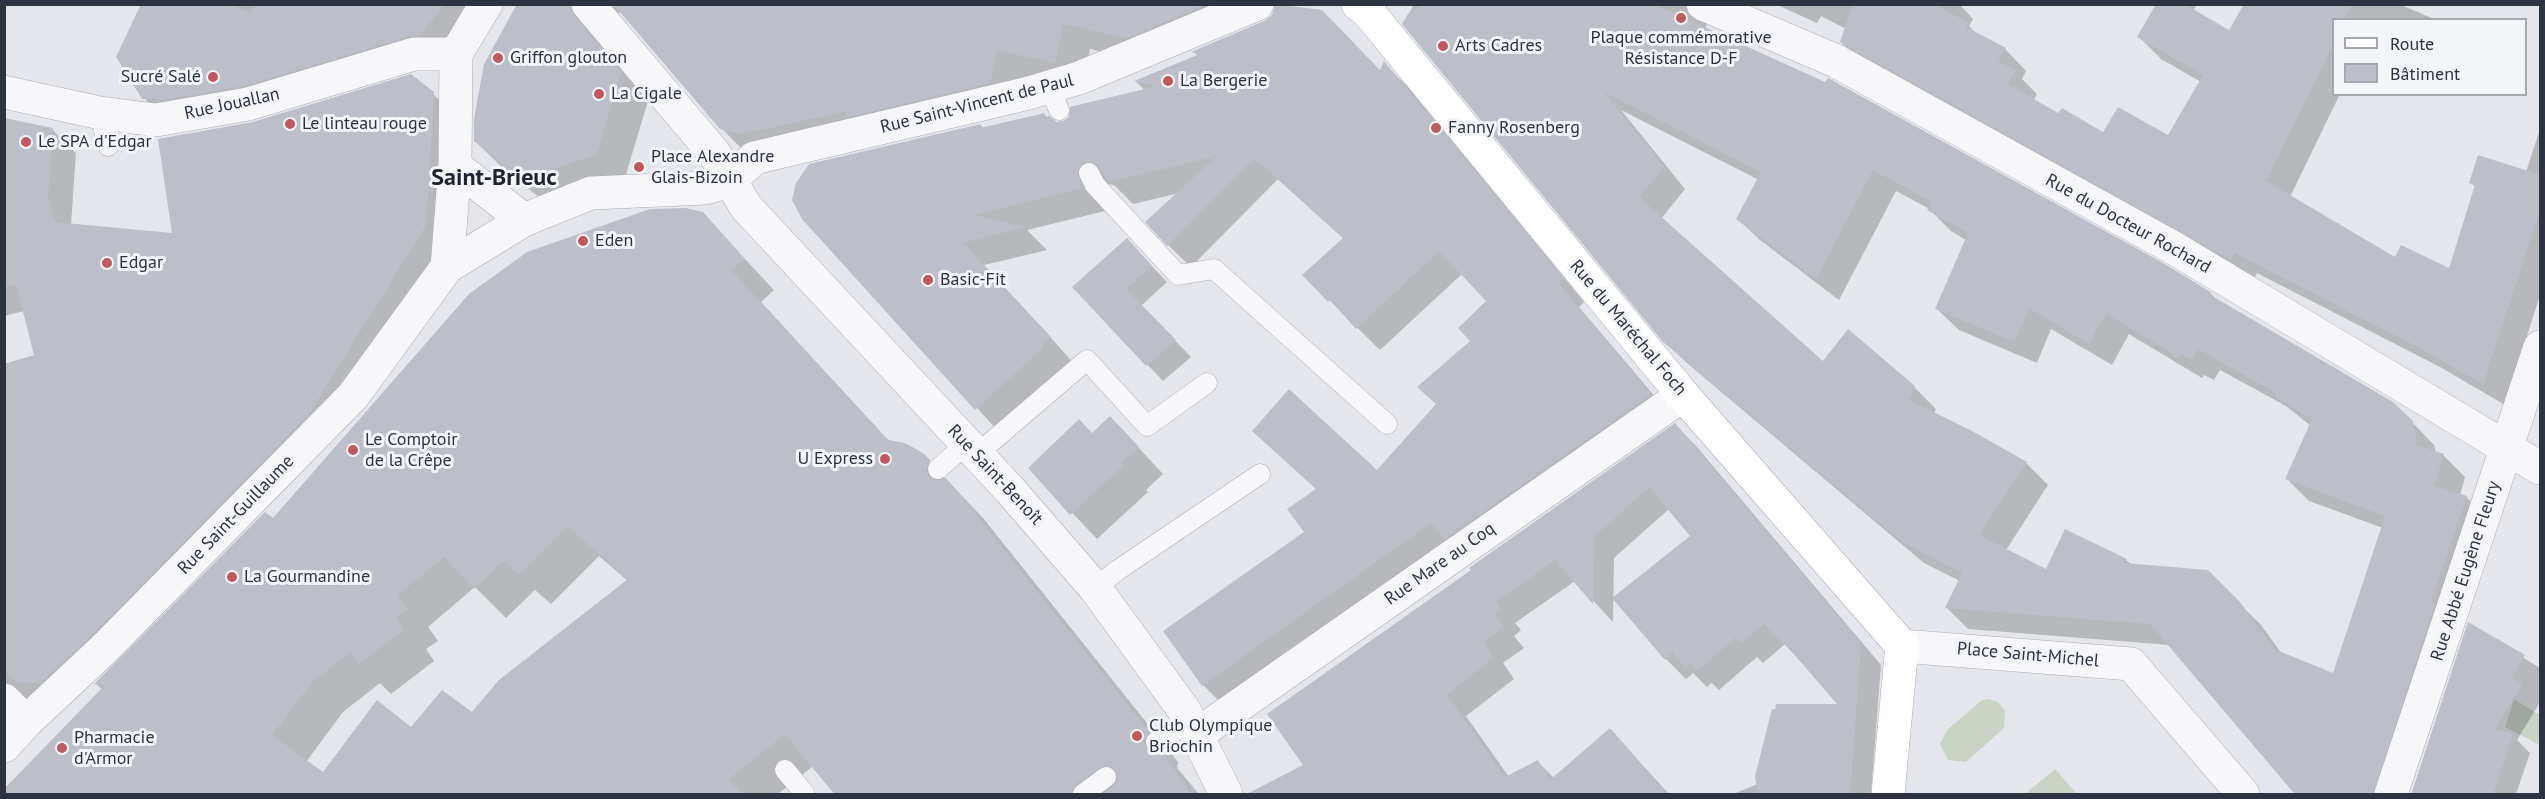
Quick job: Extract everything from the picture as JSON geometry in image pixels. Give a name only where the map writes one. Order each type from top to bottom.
[{"type":"street","points":[[447,267],[455,166],[456,54],[486,4]]},
{"type":"street","name":"Rue Saint-Benoît","points":[[588,4],[714,153],[746,207],[971,449],[1095,588],[1194,728],[1226,795]]},
{"type":"street","name":"Rue Saint-Vincent de Paul","points":[[730,181],[754,158],[1054,98],[1079,78],[1257,4]]},
{"type":"street","name":"Rue du Docteur Rochard","points":[[1703,4],[1846,67],[2172,247],[2541,468]]},
{"type":"street","name":"Rue du Maréchal Foch","points":[[1369,7],[1683,395],[1902,646]]},
{"type":"street","name":"Rue Jouallan","points":[[4,92],[100,113],[156,120],[248,104],[414,54],[456,54]]},
{"type":"street","points":[[455,166],[524,220]]},
{"type":"street","points":[[447,267],[524,220],[591,193],[706,188],[730,181]]},
{"type":"street","name":"Rue Saint-Guillaume","points":[[4,746],[15,711],[105,648],[353,396],[447,267]]},
{"type":"street","name":"Rue Abbé Eugène Fleury","points":[[2391,795],[2541,347]]},
{"type":"street","name":"Rue Mare au Coq","points":[[1194,728],[1683,395]]},
{"type":"street","points":[[1888,795],[1902,646]]},
{"type":"street","name":"Place Saint-Michel","points":[[1902,646],[2131,664],[2243,795]]},
{"type":"lane","points":[[100,113],[108,146]]},
{"type":"lane","points":[[1089,173],[1095,186],[1178,275],[1214,269],[1387,424]]},
{"type":"lane","points":[[938,469],[971,449],[1087,360],[1147,426],[1208,383]]},
{"type":"lane","points":[[1095,588],[1260,474]]},
{"type":"lane","points":[[1156,742],[1194,728]]},
{"type":"lane","points":[[785,770],[805,795]]},
{"type":"lane","points":[[1083,795],[1106,777]]},
{"type":"shaded area","points":[[1987,699],[1998,702],[2005,711],[2004,728],[1966,762],[1948,760],[1940,744],[1948,729],[1981,701]]},
{"type":"shaded area","points":[[2514,699],[2540,715],[2540,745],[2505,727]]},
{"type":"shaded area","points":[[2055,769],[2077,794],[2025,794]]},
{"type":"building","points":[[141,4],[230,4],[251,14],[255,4],[445,4],[420,35],[409,36],[244,86],[156,101],[155,98],[142,99],[116,57]]},
{"type":"building","points":[[517,4],[570,4],[574,16],[621,72],[597,154],[522,180],[474,141],[474,119],[484,64]]},
{"type":"building","points":[[613,4],[1037,6],[1207,4],[1127,38],[1063,24],[1055,63],[997,50],[990,83],[844,118],[848,111],[742,134],[720,129]]},
{"type":"building","points":[[1275,4],[1322,10],[1380,70],[1384,61],[1563,278],[1558,283],[1651,394],[1444,539],[1431,523],[1202,686],[1163,631],[1304,532],[1287,509],[1316,489],[1252,431],[1289,389],[1377,470],[1436,404],[1417,387],[1470,341],[1458,328],[1486,301],[1439,251],[1356,329],[1330,300],[1328,302],[1302,275],[1343,238],[1254,158],[1167,246],[1145,222],[1217,156],[1109,182],[1096,163],[1084,162],[1077,173],[1083,188],[974,215],[1026,227],[963,243],[1051,337],[1042,345],[1044,347],[975,410],[802,219],[792,200],[796,183],[809,164],[981,124],[980,128],[1045,113],[1044,118],[1049,116],[1057,122],[1063,121],[1069,117],[1070,107],[1157,86],[1134,81],[1200,54],[1191,52],[1264,21],[1272,15]]},
{"type":"building","points":[[1424,4],[1653,4],[1825,82],[1828,78],[2163,263],[2212,293],[2207,293],[2393,402],[2413,421],[2417,445],[2444,454],[2434,486],[2467,496],[2431,601],[2435,603],[2373,795],[2299,795],[2293,792],[2150,624],[1945,608],[1962,573],[1901,541],[1663,342],[1402,24],[1408,14]],"holes":[[[1604,92],[1761,172],[1736,219],[1816,279],[1873,170],[1932,202],[1927,210],[1968,233],[1935,309],[2015,342],[2029,308],[2089,344],[2106,313],[2179,358],[2181,354],[2192,360],[2198,349],[2276,393],[2274,397],[2312,419],[2285,479],[2385,516],[2333,673],[2274,649],[2240,602],[2208,570],[2124,563],[2127,559],[2065,529],[2046,569],[1979,535],[2027,462],[1974,432],[1909,400],[1915,386],[1848,329],[1823,361],[1639,197],[1664,167]]]},
{"type":"building","points":[[1853,4],[1935,4],[1968,23],[1966,27],[2006,48],[1998,61],[2016,71],[2008,84],[2058,113],[2062,108],[2103,132],[2118,107],[2168,135],[2203,75],[2137,37],[2156,4],[2184,4],[2229,30],[2244,4],[2352,4],[2345,18],[2332,18],[2332,46],[2266,181],[2395,257],[2401,245],[2449,268],[2475,185],[2469,183],[2478,155],[2541,175],[2541,207],[2483,384],[2416,346],[2235,253],[2231,260],[1840,42]]},
{"type":"building","points":[[411,74],[434,92],[426,225],[309,414],[92,635],[40,683],[18,683],[4,670],[4,364],[34,355],[16,284],[4,287],[4,118],[53,128],[48,198],[55,222],[172,233],[158,139],[253,122]]},
{"type":"building","points":[[686,208],[703,212],[745,259],[731,270],[888,440],[905,443],[923,453],[930,460],[926,471],[929,477],[940,481],[946,478],[1147,729],[1149,732],[1144,741],[1146,748],[1155,754],[1163,752],[1191,795],[1103,795],[1114,786],[1118,776],[1115,769],[1105,765],[1076,784],[1071,795],[835,795],[785,734],[729,779],[742,795],[4,795],[4,789],[106,684],[94,684],[265,512],[273,518],[469,294],[527,252],[650,209]],"holes":[[[567,526],[628,579],[499,680],[472,712],[442,690],[411,727],[377,700],[323,772],[272,735],[312,682],[351,652],[359,664],[404,630],[396,617],[408,610],[398,595],[444,557],[475,588],[504,561],[519,575]]]},
{"type":"building","points":[[1127,238],[1152,266],[1126,289],[1176,340],[1146,366],[1072,287]]},
{"type":"building","points":[[1110,416],[1139,447],[1121,463],[1123,466],[1070,515],[1028,468],[1079,419],[1092,433]]},
{"type":"building","points":[[1675,423],[1861,643],[1850,795],[1758,795],[1755,776],[1772,709],[1775,709],[1776,704],[1837,704],[1793,653],[1764,624],[1741,643],[1736,637],[1698,671],[1691,663],[1685,668],[1672,652],[1665,660],[1612,598],[1690,536],[1649,487],[1594,537],[1593,604],[1555,560],[1496,602],[1502,609],[1494,614],[1504,626],[1484,642],[1494,657],[1447,695],[1505,777],[1538,760],[1550,780],[1610,728],[1669,795],[1245,795],[1303,765],[1267,714]]},
{"type":"building","points":[[2468,622],[2525,655],[2511,678],[2522,684],[2495,729],[2513,734],[2493,795],[2411,795]]},
{"type":"place","name":"Plaque commémorative Résistance D-F","points":[[1681,18]]},
{"type":"place","name":"Arts Cadres","points":[[1443,46]]},
{"type":"place","name":"Griffon glouton","points":[[498,58]]},
{"type":"place","name":"Sucré Salé","points":[[213,77]]},
{"type":"place","name":"La Bergerie","points":[[1168,81]]},
{"type":"place","name":"La Cigale","points":[[599,94]]},
{"type":"place","name":"Le linteau rouge","points":[[290,124]]},
{"type":"place","name":"Fanny Rosenberg","points":[[1436,128]]},
{"type":"place","name":"Le SPA d'Edgar","points":[[26,142]]},
{"type":"place","name":"Place Alexandre Glais-Bizoin","points":[[639,167]]},
{"type":"place","name":"Eden","points":[[583,241]]},
{"type":"place","name":"Edgar","points":[[107,263]]},
{"type":"place","name":"Basic-Fit","points":[[928,280]]},
{"type":"place","name":"Le Comptoir de la Crêpe","points":[[353,450]]},
{"type":"place","name":"U Express","points":[[885,459]]},
{"type":"place","name":"La Gourmandine","points":[[232,577]]},
{"type":"place","name":"Club Olympique Briochin","points":[[1137,736]]},
{"type":"place","name":"Pharmacie d'Armor","points":[[62,748]]},
{"type":"district","name":"Saint-Brieuc","points":[[494,178]]}]
